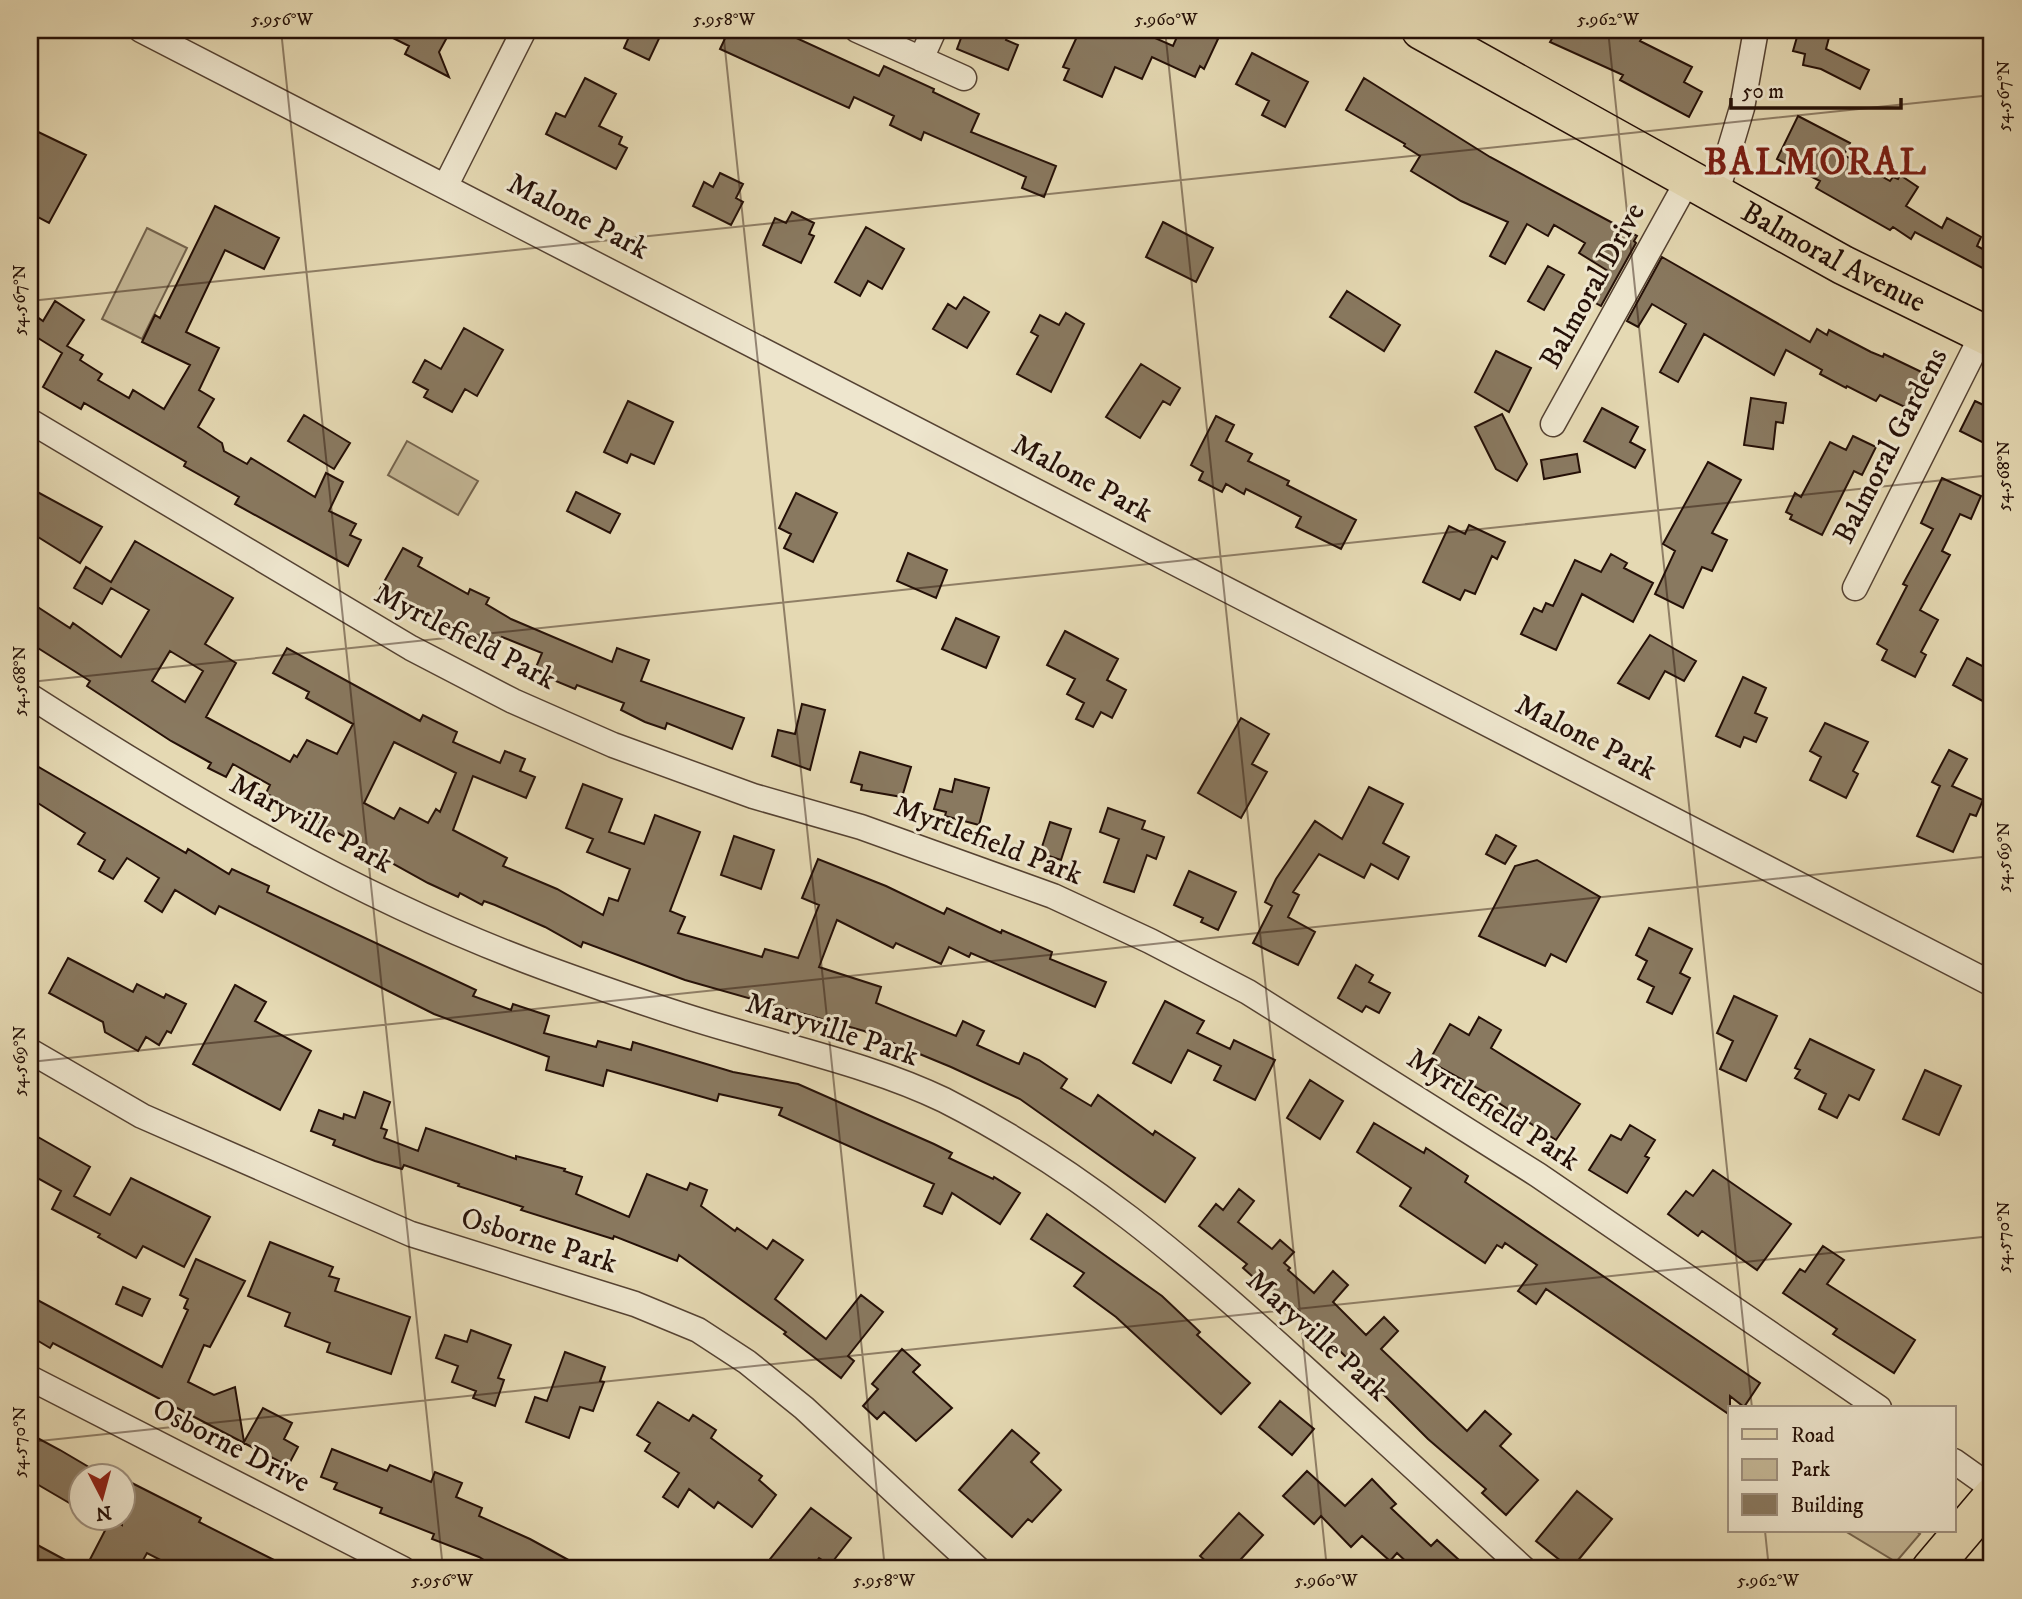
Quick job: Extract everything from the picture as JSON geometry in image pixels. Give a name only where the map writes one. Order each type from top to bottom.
[{"type":"main road","name":"Balmoral Avenue","points":[[1421,30],[1843,265],[1987,335]]},
{"type":"main road","points":[[1931,1569],[1992,1497]]},
{"type":"street","name":"Malone Park","points":[[141,30],[1992,984]]},
{"type":"street","points":[[446,185],[524,30]]},
{"type":"street","points":[[857,30],[964,78]]},
{"type":"street","points":[[921,59],[934,30]]},
{"type":"street","name":"Balmoral Drive","points":[[1553,424],[1702,187],[1742,108],[1756,30]]},
{"type":"street","name":"Balmoral Gardens","points":[[1855,588],[1987,335]]},
{"type":"street","name":"Myrtlefield Park","points":[[30,421],[411,648],[513,701],[613,745],[753,796],[861,827],[1053,896],[1150,941],[1248,992],[1538,1175],[1876,1406]]},
{"type":"street","name":"Maryville Park","points":[[30,696],[127,758],[234,820],[332,874],[465,936],[544,967],[716,1026],[838,1061],[940,1098],[1018,1142],[1141,1224],[1203,1276],[1524,1569]]},
{"type":"street","name":"Osborne Park","points":[[30,1051],[142,1116],[398,1229],[635,1304],[698,1330],[747,1362],[803,1408],[978,1569]]},
{"type":"street","name":"Osborne Drive","points":[[30,1378],[403,1569]]},
{"type":"street","points":[[1955,1462],[1992,1488]]},
{"type":"green space","points":[[147,228],[187,248],[142,339],[102,319]]},
{"type":"green space","points":[[407,441],[478,481],[458,515],[388,475]]},
{"type":"green space","points":[[1847,1532],[1920,1534],[1896,1562]]},
{"type":"building","points":[[377,30],[451,30],[439,52],[449,77],[405,54],[409,46]]},
{"type":"building","points":[[632,30],[663,30],[649,60],[624,48]]},
{"type":"building","points":[[729,30],[779,30],[879,76],[884,66],[934,89],[933,92],[979,114],[971,132],[1056,166],[1044,197],[1022,188],[1026,177],[924,132],[921,140],[890,125],[894,116],[854,97],[849,108],[720,49]]},
{"type":"building","points":[[964,30],[1010,30],[1006,40],[1018,45],[1008,70],[957,49]]},
{"type":"building","points":[[1080,30],[1137,30],[1173,46],[1180,30],[1198,30],[1218,39],[1204,69],[1200,66],[1195,77],[1152,57],[1142,79],[1115,67],[1102,97],[1064,80],[1069,69],[1063,67]]},
{"type":"building","points":[[1557,30],[1633,30],[1644,35],[1640,41],[1692,67],[1684,82],[1702,92],[1689,117],[1620,80],[1623,75],[1550,42]]},
{"type":"building","points":[[1799,30],[1831,30],[1826,49],[1869,70],[1860,89],[1821,69],[1803,65],[1805,54],[1793,51]]},
{"type":"building","points":[[1252,53],[1308,82],[1285,127],[1262,115],[1269,101],[1236,84]]},
{"type":"building","points":[[585,78],[616,94],[599,126],[622,137],[619,144],[627,148],[616,169],[546,134],[556,113],[565,117]]},
{"type":"building","points":[[1364,78],[1490,157],[1637,236],[1634,241],[1636,243],[1601,306],[1592,301],[1608,271],[1579,253],[1585,243],[1554,225],[1548,236],[1527,224],[1505,264],[1490,256],[1508,222],[1461,201],[1411,171],[1420,156],[1404,146],[1405,144],[1346,110]]},
{"type":"building","points":[[1798,116],[1850,143],[1844,155],[1890,181],[1893,177],[1898,179],[1900,175],[1918,187],[1906,206],[1942,228],[1947,218],[1981,237],[1977,246],[1992,254],[1992,273],[1915,232],[1911,239],[1893,227],[1890,230],[1816,188],[1820,181],[1777,159]]},
{"type":"building","points":[[30,128],[86,155],[49,223],[30,213]]},
{"type":"building","points":[[720,173],[743,184],[736,198],[743,202],[731,225],[693,206],[704,182],[713,187]]},
{"type":"building","points":[[215,206],[279,238],[264,269],[225,250],[186,332],[219,348],[199,390],[214,399],[198,427],[222,443],[224,451],[247,464],[251,458],[315,497],[326,473],[343,482],[329,511],[356,524],[350,535],[361,540],[348,566],[235,504],[239,497],[184,466],[186,462],[84,403],[81,409],[43,387],[62,353],[30,333],[30,312],[43,321],[55,301],[84,320],[67,346],[83,355],[80,360],[102,374],[98,380],[129,398],[133,390],[164,409],[190,365],[142,342],[155,315],[160,318]]},
{"type":"building","points":[[792,212],[814,223],[809,234],[814,236],[801,263],[763,245],[775,218],[786,223]]},
{"type":"building","points":[[1163,222],[1213,248],[1196,282],[1146,257]]},
{"type":"building","points":[[866,227],[904,249],[882,289],[868,281],[860,296],[835,282]]},
{"type":"building","points":[[1662,257],[1810,342],[1817,329],[1827,335],[1829,330],[1871,352],[1883,357],[1884,354],[1934,378],[1918,408],[1913,405],[1911,410],[1880,395],[1876,401],[1847,386],[1846,388],[1820,374],[1822,370],[1786,350],[1774,375],[1704,334],[1678,382],[1660,372],[1686,324],[1652,304],[1638,327],[1627,321]]},
{"type":"building","points":[[1548,266],[1564,275],[1544,310],[1528,301]]},
{"type":"building","points":[[1347,291],[1400,325],[1384,351],[1330,317]]},
{"type":"building","points":[[964,297],[989,312],[967,348],[933,329],[948,304],[956,309]]},
{"type":"building","points":[[1066,313],[1084,324],[1051,392],[1017,374],[1038,336],[1031,332],[1040,315],[1059,325]]},
{"type":"building","points":[[464,328],[503,350],[477,396],[465,389],[452,412],[424,397],[428,390],[413,382],[425,360],[441,369]]},
{"type":"building","points":[[1496,351],[1531,368],[1509,412],[1475,392]]},
{"type":"building","points":[[1141,364],[1180,388],[1170,405],[1163,401],[1140,438],[1106,417]]},
{"type":"building","points":[[1751,398],[1786,403],[1783,423],[1776,422],[1773,449],[1744,445]]},
{"type":"building","points":[[628,401],[673,422],[654,464],[631,454],[627,463],[604,452]]},
{"type":"building","points":[[1975,401],[1992,409],[1992,447],[1960,431]]},
{"type":"building","points":[[1602,408],[1638,427],[1630,442],[1645,450],[1635,468],[1584,441]]},
{"type":"building","points":[[1502,414],[1527,464],[1517,481],[1496,469],[1475,427]]},
{"type":"building","points":[[304,415],[350,443],[334,469],[288,441]]},
{"type":"building","points":[[1216,416],[1234,425],[1226,441],[1252,454],[1248,461],[1289,481],[1287,485],[1356,520],[1341,549],[1296,527],[1301,517],[1246,489],[1244,494],[1226,484],[1222,492],[1199,480],[1203,472],[1191,465]]},
{"type":"building","points":[[1853,436],[1876,447],[1862,475],[1854,471],[1822,535],[1790,519],[1792,515],[1786,512],[1795,493],[1801,497],[1830,442],[1846,450]]},
{"type":"building","points":[[1577,454],[1580,472],[1544,479],[1541,460]]},
{"type":"building","points":[[1708,462],[1741,480],[1712,533],[1727,540],[1712,571],[1702,567],[1683,608],[1655,594],[1675,551],[1663,544]]},
{"type":"building","points":[[1942,478],[1981,496],[1971,519],[1960,514],[1942,551],[1950,555],[1920,610],[1938,620],[1921,652],[1926,655],[1915,677],[1882,660],[1887,650],[1877,644],[1907,586],[1903,584],[1933,529],[1921,523]]},
{"type":"building","points":[[30,488],[102,527],[80,563],[30,532]]},
{"type":"building","points":[[576,492],[620,514],[610,533],[567,511]]},
{"type":"building","points":[[796,493],[837,513],[813,562],[784,548],[791,534],[779,528]]},
{"type":"building","points":[[1469,525],[1505,542],[1497,559],[1492,556],[1475,594],[1465,590],[1460,600],[1423,582],[1449,526],[1465,534]]},
{"type":"building","points":[[135,541],[233,598],[205,644],[236,663],[206,717],[290,762],[294,755],[297,757],[307,740],[337,754],[353,724],[306,698],[309,692],[273,673],[287,648],[420,721],[423,715],[457,732],[453,742],[500,763],[505,751],[525,759],[520,771],[535,777],[526,798],[473,776],[453,830],[507,858],[503,866],[557,889],[603,915],[609,898],[618,901],[630,869],[587,852],[593,839],[566,828],[583,784],[622,799],[609,832],[644,844],[655,815],[700,832],[670,911],[685,917],[678,933],[762,957],[765,949],[798,958],[819,905],[802,898],[818,859],[886,886],[944,914],[947,908],[1001,933],[1002,930],[1052,952],[1050,959],[1106,982],[1095,1007],[971,953],[969,957],[949,947],[941,964],[896,943],[893,948],[837,920],[819,967],[881,987],[876,1003],[956,1036],[963,1021],[984,1031],[977,1045],[1019,1064],[1024,1053],[1039,1060],[1067,1079],[1061,1088],[1091,1106],[1098,1095],[1153,1135],[1155,1131],[1195,1158],[1165,1202],[1020,1099],[951,1067],[864,1031],[685,980],[583,942],[581,947],[545,927],[495,905],[484,901],[482,905],[460,893],[458,897],[428,883],[266,793],[270,785],[233,764],[226,777],[208,768],[211,763],[171,741],[87,686],[90,681],[30,643],[30,602],[70,628],[73,623],[121,657],[149,610],[111,588],[102,604],[74,588],[86,567],[111,582]],"holes":[[[170,651],[203,671],[185,702],[152,681]],[[394,742],[456,773],[440,812],[436,809],[428,823],[400,808],[394,819],[364,803]]]},
{"type":"building","points":[[403,548],[422,558],[418,566],[468,594],[470,589],[489,598],[486,604],[511,619],[612,662],[617,648],[649,660],[641,681],[744,718],[732,749],[667,723],[665,729],[645,722],[621,710],[624,703],[577,685],[575,689],[534,672],[542,653],[502,637],[498,645],[481,637],[478,642],[380,589]]},
{"type":"building","points":[[908,553],[947,570],[936,598],[897,581]]},
{"type":"building","points":[[1611,554],[1627,563],[1624,568],[1653,583],[1633,622],[1582,594],[1556,650],[1521,634],[1534,608],[1542,612],[1546,603],[1553,606],[1575,560],[1601,572]]},
{"type":"building","points":[[956,618],[999,637],[986,668],[942,649]]},
{"type":"building","points":[[1065,631],[1118,659],[1107,680],[1126,690],[1112,718],[1101,712],[1093,727],[1076,719],[1084,703],[1067,694],[1075,679],[1047,665]]},
{"type":"building","points":[[1650,635],[1696,661],[1684,681],[1665,671],[1649,699],[1618,683]]},
{"type":"building","points":[[1967,658],[1992,671],[1992,706],[1953,685]]},
{"type":"building","points":[[1743,677],[1766,688],[1755,713],[1767,718],[1756,742],[1744,737],[1740,747],[1716,736]]},
{"type":"building","points":[[802,704],[825,710],[810,770],[772,756],[778,730],[795,734]]},
{"type":"building","points":[[1241,718],[1269,734],[1252,764],[1267,772],[1241,818],[1198,793]]},
{"type":"building","points":[[1825,723],[1868,742],[1853,771],[1858,774],[1846,798],[1810,780],[1821,757],[1810,751]]},
{"type":"building","points":[[1949,750],[1967,759],[1952,786],[1983,800],[1976,816],[1970,814],[1953,852],[1917,836],[1940,786],[1932,782]]},
{"type":"building","points":[[860,752],[911,767],[902,797],[861,790],[862,785],[851,782]]},
{"type":"building","points":[[30,762],[186,853],[188,849],[229,874],[232,869],[269,886],[267,892],[476,990],[473,996],[511,1010],[513,1004],[549,1016],[544,1033],[596,1047],[598,1041],[631,1050],[633,1042],[733,1072],[798,1084],[934,1144],[952,1153],[949,1158],[993,1179],[994,1177],[1020,1193],[1000,1224],[952,1193],[942,1214],[924,1206],[934,1184],[779,1115],[782,1108],[719,1094],[717,1101],[607,1070],[603,1086],[546,1070],[549,1057],[434,1014],[219,906],[215,914],[175,890],[162,912],[145,901],[159,878],[127,858],[113,879],[99,871],[105,860],[78,844],[85,833],[30,798]]},
{"type":"building","points":[[955,779],[989,788],[979,825],[945,816],[946,812],[934,809],[940,789],[952,792]]},
{"type":"building","points":[[1369,787],[1403,804],[1383,843],[1409,857],[1398,879],[1371,864],[1364,878],[1319,854],[1293,892],[1299,895],[1288,917],[1315,932],[1298,965],[1253,943],[1272,906],[1265,902],[1276,879],[1315,821],[1342,839]]},
{"type":"building","points":[[1108,808],[1145,821],[1142,829],[1164,837],[1156,859],[1147,855],[1134,892],[1104,882],[1119,839],[1100,832]]},
{"type":"building","points":[[1050,822],[1071,829],[1061,860],[1040,853]]},
{"type":"building","points":[[1496,835],[1516,846],[1505,864],[1486,854]]},
{"type":"building","points":[[734,836],[774,850],[761,889],[721,875]]},
{"type":"building","points":[[1537,860],[1600,897],[1566,962],[1551,954],[1545,966],[1479,936],[1515,866]]},
{"type":"building","points":[[1189,871],[1236,892],[1218,930],[1201,922],[1203,918],[1174,905]]},
{"type":"building","points":[[1649,928],[1692,949],[1680,973],[1690,978],[1672,1014],[1647,1002],[1654,987],[1638,979],[1647,961],[1636,955]]},
{"type":"building","points":[[68,958],[133,992],[137,984],[164,998],[166,994],[186,1004],[171,1033],[167,1031],[159,1045],[146,1037],[138,1051],[105,1032],[103,1022],[49,993]]},
{"type":"building","points":[[1356,965],[1373,975],[1369,982],[1390,993],[1379,1013],[1366,1006],[1362,1012],[1338,998]]},
{"type":"building","points":[[235,985],[266,1002],[255,1021],[311,1051],[280,1110],[193,1064]]},
{"type":"building","points":[[1734,996],[1777,1016],[1746,1081],[1720,1069],[1733,1041],[1717,1033]]},
{"type":"building","points":[[1165,1001],[1204,1021],[1197,1033],[1230,1049],[1234,1040],[1275,1060],[1255,1100],[1214,1080],[1221,1066],[1188,1050],[1171,1083],[1133,1063]]},
{"type":"building","points":[[1479,1017],[1501,1030],[1491,1048],[1580,1104],[1556,1140],[1494,1100],[1495,1098],[1429,1061],[1450,1024],[1469,1035]]},
{"type":"building","points":[[1810,1039],[1874,1070],[1859,1100],[1849,1095],[1837,1118],[1819,1109],[1826,1094],[1795,1078],[1800,1070],[1795,1068]]},
{"type":"building","points":[[1925,1070],[1961,1086],[1939,1135],[1903,1119]]},
{"type":"building","points":[[1310,1080],[1343,1101],[1320,1139],[1287,1118]]},
{"type":"building","points":[[364,1092],[390,1102],[381,1128],[387,1130],[384,1138],[418,1151],[426,1128],[516,1159],[516,1156],[565,1169],[564,1171],[582,1177],[576,1194],[629,1217],[647,1174],[687,1190],[690,1183],[707,1190],[701,1206],[735,1231],[737,1228],[767,1249],[773,1240],[803,1260],[775,1299],[826,1339],[861,1295],[883,1312],[848,1356],[854,1361],[841,1378],[784,1334],[786,1332],[679,1255],[677,1261],[614,1236],[613,1239],[521,1210],[523,1207],[404,1165],[402,1169],[375,1161],[333,1145],[335,1140],[311,1131],[319,1110],[343,1119],[344,1114],[355,1118]]},
{"type":"building","points":[[1374,1123],[1424,1153],[1426,1148],[1468,1176],[1465,1182],[1760,1383],[1745,1406],[1730,1396],[1728,1414],[1546,1289],[1536,1304],[1518,1291],[1537,1265],[1505,1243],[1502,1248],[1497,1245],[1485,1263],[1400,1206],[1411,1188],[1357,1152]]},
{"type":"building","points":[[1630,1125],[1655,1140],[1645,1156],[1649,1158],[1627,1193],[1589,1170],[1611,1135],[1621,1140]]},
{"type":"building","points":[[38,1137],[90,1167],[74,1196],[110,1215],[131,1178],[210,1217],[184,1267],[143,1246],[136,1258],[98,1237],[100,1234],[52,1209],[61,1191],[30,1174],[30,1152]]},
{"type":"building","points":[[1713,1170],[1791,1224],[1757,1270],[1702,1231],[1698,1236],[1668,1214],[1686,1191],[1693,1196]]},
{"type":"building","points":[[1239,1189],[1254,1201],[1238,1222],[1272,1249],[1280,1240],[1294,1252],[1284,1263],[1290,1268],[1288,1270],[1314,1293],[1333,1271],[1348,1285],[1333,1302],[1366,1335],[1384,1317],[1398,1331],[1381,1349],[1467,1431],[1485,1411],[1511,1434],[1500,1446],[1538,1480],[1506,1515],[1482,1493],[1486,1489],[1428,1439],[1318,1329],[1316,1332],[1243,1268],[1247,1264],[1199,1226],[1216,1204],[1223,1210]]},
{"type":"building","points":[[1047,1214],[1162,1296],[1200,1332],[1197,1335],[1250,1383],[1221,1414],[1116,1317],[1074,1286],[1084,1273],[1031,1239]]},
{"type":"building","points":[[270,1242],[333,1267],[329,1276],[339,1279],[335,1291],[410,1317],[391,1374],[327,1352],[330,1343],[285,1326],[290,1313],[248,1296]]},
{"type":"building","points":[[1823,1246],[1844,1260],[1827,1284],[1915,1340],[1894,1373],[1833,1334],[1837,1329],[1783,1293],[1800,1269],[1805,1272]]},
{"type":"building","points":[[196,1259],[245,1281],[210,1347],[204,1345],[188,1382],[214,1395],[235,1387],[244,1442],[263,1408],[292,1423],[284,1439],[298,1447],[288,1466],[53,1343],[50,1348],[30,1336],[30,1296],[162,1367],[188,1310],[184,1308],[188,1299],[180,1295]]},
{"type":"building","points":[[123,1287],[150,1299],[142,1316],[116,1304]]},
{"type":"building","points":[[471,1330],[511,1345],[498,1378],[504,1380],[495,1406],[473,1398],[476,1391],[452,1382],[458,1366],[436,1358],[445,1335],[467,1342]]},
{"type":"building","points":[[902,1349],[920,1365],[913,1372],[952,1408],[916,1441],[884,1412],[877,1419],[863,1406],[878,1389],[872,1384]]},
{"type":"building","points":[[565,1352],[605,1367],[600,1381],[604,1382],[593,1411],[580,1407],[569,1438],[526,1422],[535,1397],[547,1401]]},
{"type":"building","points":[[1280,1401],[1314,1429],[1292,1455],[1259,1427]]},
{"type":"building","points":[[658,1402],[689,1421],[693,1415],[716,1430],[711,1438],[762,1476],[759,1480],[776,1495],[752,1527],[718,1502],[714,1508],[689,1489],[678,1507],[663,1497],[679,1473],[645,1451],[650,1443],[637,1435]]},
{"type":"building","points":[[1012,1430],[1039,1453],[1031,1462],[1061,1490],[1032,1522],[1028,1519],[1012,1537],[959,1490]]},
{"type":"building","points":[[30,1434],[80,1462],[66,1462],[66,1501],[30,1480]]},
{"type":"building","points":[[332,1449],[387,1471],[390,1465],[431,1482],[435,1472],[462,1483],[456,1497],[482,1508],[479,1516],[530,1539],[585,1569],[498,1569],[479,1557],[432,1539],[434,1534],[380,1513],[382,1508],[334,1489],[337,1483],[321,1477]]},
{"type":"building","points":[[1307,1471],[1345,1506],[1372,1479],[1396,1504],[1391,1508],[1431,1546],[1437,1540],[1469,1569],[1414,1569],[1397,1553],[1390,1561],[1362,1536],[1351,1547],[1321,1516],[1314,1524],[1283,1496]]},
{"type":"building","points":[[136,1485],[201,1518],[199,1522],[292,1569],[200,1569],[186,1562],[183,1569],[178,1569],[147,1553],[138,1569],[85,1569],[104,1532],[136,1532]]},
{"type":"building","points":[[1577,1491],[1612,1519],[1571,1569],[1536,1541]]},
{"type":"building","points":[[811,1508],[851,1538],[830,1565],[819,1558],[811,1569],[762,1569]]},
{"type":"building","points":[[1239,1513],[1263,1535],[1232,1569],[1215,1569],[1200,1556]]},
{"type":"building","points":[[30,1541],[82,1569],[30,1569]]},
{"type":"district","name":"BALMORAL","points":[[1816,163]]}]
